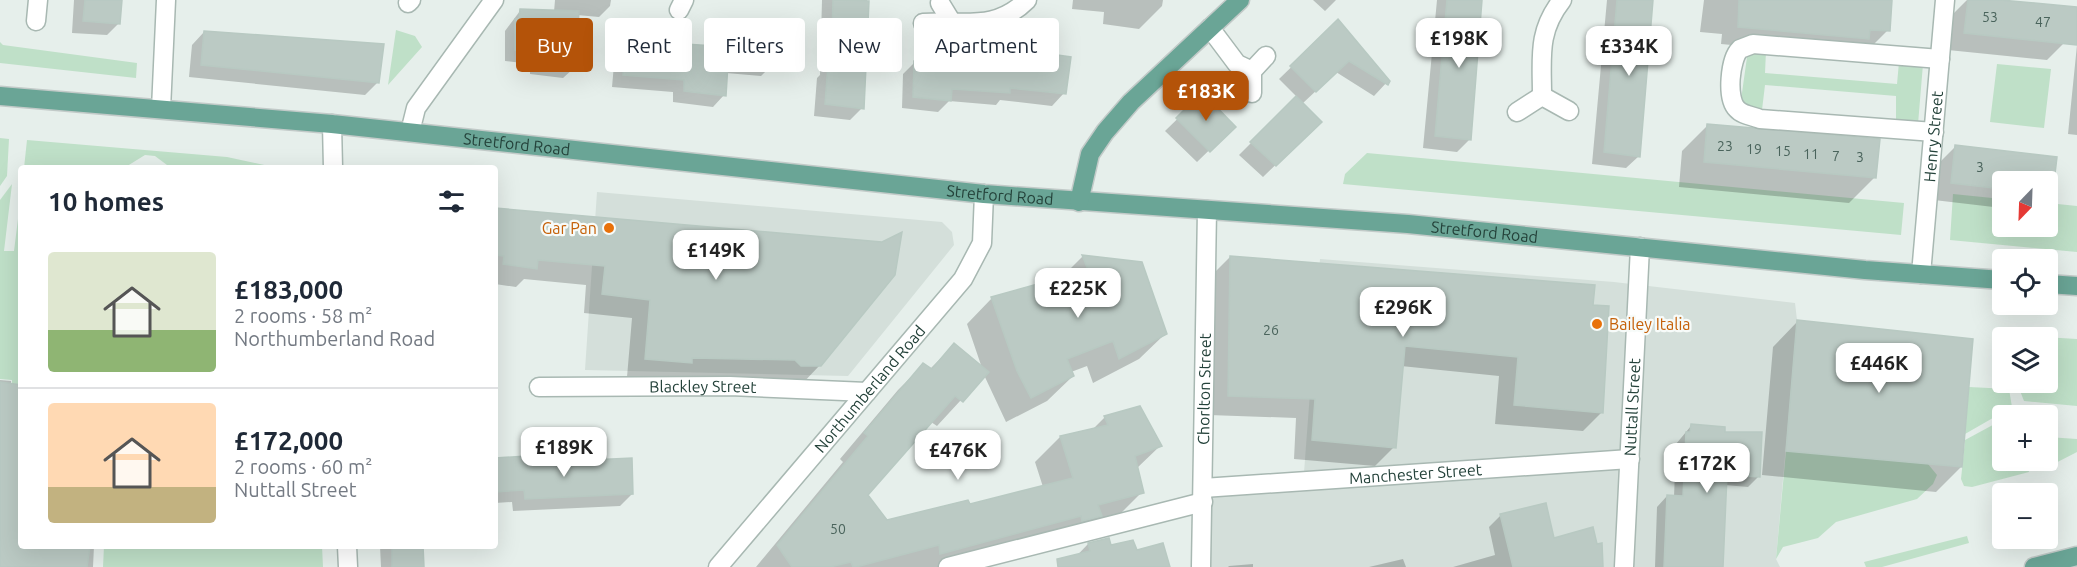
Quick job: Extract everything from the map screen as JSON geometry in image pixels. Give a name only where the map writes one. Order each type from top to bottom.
[{"type":"main road","points":[[1079,202],[1090,154],[1106,132],[1131,102],[1240,0]]},
{"type":"main road","name":"Stretford Road","points":[[0,96],[332,124],[984,194],[1408,224],[1992,279]]},
{"type":"main road","points":[[2058,285],[2077,286]]},
{"type":"main road","points":[[2034,567],[2077,556]]},
{"type":"street","points":[[36,21],[38,0]]},
{"type":"street","points":[[161,109],[166,0]]},
{"type":"street","points":[[410,132],[416,108],[494,0]]},
{"type":"street","points":[[1003,18],[1013,14],[1027,0]]},
{"type":"street","points":[[1542,96],[1544,30],[1548,19],[1562,0]]},
{"type":"street","name":"Henry Street","points":[[1921,274],[1946,0]]},
{"type":"street","points":[[940,3],[949,18]]},
{"type":"street","points":[[1209,28],[1238,64],[1252,71]]},
{"type":"street","points":[[1934,132],[1760,118],[1747,115],[1737,110],[1732,100],[1734,61],[1740,49],[1753,44],[1940,59]]},
{"type":"street","points":[[1252,93],[1252,71],[1266,56]]},
{"type":"street","points":[[1542,96],[1569,111]]},
{"type":"street","points":[[1517,112],[1542,96]]},
{"type":"street","points":[[332,124],[333,165]]},
{"type":"street","name":"Northumberland Road","points":[[718,567],[951,296],[973,266],[982,243],[984,194]]},
{"type":"street","name":"Chorlton Street","points":[[1201,567],[1207,210]]},
{"type":"street","name":"Nuttall Street","points":[[1624,567],[1640,247]]},
{"type":"street","name":"Blackley Street","points":[[539,387],[730,386],[867,392]]},
{"type":"street","name":"Manchester Street","points":[[948,567],[1203,495],[1630,459]]},
{"type":"street","points":[[347,549],[348,567]]},
{"type":"shaded area","points":[[597,192],[942,222],[952,232],[954,245],[848,376],[585,370]]},
{"type":"shaded area","points":[[1320,259],[1614,282],[1795,303],[1797,320],[1776,559],[1780,567],[1204,567],[1205,492],[1303,486]]},
{"type":"green space","points":[[396,30],[415,36],[422,47],[388,85]]},
{"type":"green space","points":[[0,42],[3,45],[137,63],[136,78],[0,63]]},
{"type":"green space","points":[[1766,51],[1765,73],[1897,84],[1899,62],[1923,64],[1918,124],[1896,122],[1896,96],[1765,85],[1762,110],[1745,107],[1741,100],[1747,57],[1751,52]]},
{"type":"green space","points":[[1997,64],[2051,69],[2044,128],[1990,122]]},
{"type":"green space","points":[[0,138],[9,139],[7,176],[0,186]]},
{"type":"green space","points":[[27,140],[227,157],[264,165],[167,165],[155,156],[145,155],[129,165],[24,165]]},
{"type":"green space","points":[[1367,153],[1904,203],[1901,235],[1343,184],[1345,174]]},
{"type":"green space","points":[[12,184],[4,251],[14,251],[18,219],[18,385],[12,384],[12,380],[0,379],[0,200]]},
{"type":"green space","points":[[1953,194],[1992,198],[1992,237],[2058,237],[2058,204],[2077,206],[2077,252],[1950,240]]},
{"type":"green space","points":[[2058,338],[2077,339],[2077,406],[2024,401],[2021,393],[2058,393]]},
{"type":"green space","points":[[1969,387],[1992,388],[1992,393],[2010,393],[2012,405],[1992,405],[1992,418],[1965,434]]},
{"type":"green space","points":[[1992,425],[1992,471],[2029,472],[1972,487],[1964,486],[1961,479],[1965,440]]},
{"type":"green space","points":[[2058,438],[2077,439],[2077,452],[2058,462]]},
{"type":"green space","points":[[1786,451],[1928,464],[1937,475],[1933,484],[1917,499],[1836,522],[1818,538],[1783,547],[1776,559]]},
{"type":"green space","points":[[1967,536],[1969,543],[1882,567],[1866,567],[1864,562]]},
{"type":"green space","points":[[104,549],[322,549],[323,567],[103,567]]},
{"type":"building","points":[[85,0],[122,0],[120,24],[83,21]]},
{"type":"building","points":[[833,0],[869,1],[868,18],[832,18]]},
{"type":"building","points":[[1447,0],[1482,0],[1471,140],[1435,136]]},
{"type":"building","points":[[1617,0],[1653,0],[1640,157],[1604,152]]},
{"type":"building","points":[[1739,0],[1892,0],[1890,31],[1870,30],[1869,39],[1738,27]]},
{"type":"building","points":[[1968,0],[2001,0],[2077,7],[2077,45],[1964,33]]},
{"type":"building","points":[[520,9],[579,11],[579,18],[519,18]]},
{"type":"building","points":[[516,19],[516,50],[515,50]]},
{"type":"building","points":[[1338,19],[1390,81],[1388,85],[1349,61],[1316,92],[1290,66]]},
{"type":"building","points":[[204,31],[384,44],[379,83],[201,65]]},
{"type":"building","points":[[692,44],[704,45],[704,72],[727,72],[726,96],[684,91],[684,80],[623,75],[623,72],[692,72]]},
{"type":"building","points":[[1059,55],[1071,57],[1066,94],[1010,88],[1010,93],[952,89],[951,101],[913,97],[914,61],[914,72],[1059,72]]},
{"type":"building","points":[[827,72],[866,72],[864,109],[825,104]]},
{"type":"building","points":[[1202,92],[1236,127],[1210,152],[1176,118]]},
{"type":"building","points":[[1296,96],[1322,122],[1276,166],[1250,142]]},
{"type":"building","points":[[1707,124],[1880,139],[1876,178],[1704,162]]},
{"type":"building","points":[[1955,145],[2057,157],[2055,171],[1992,171],[1992,188],[1951,183]]},
{"type":"building","points":[[498,208],[882,242],[902,232],[895,275],[821,366],[801,366],[795,360],[692,358],[692,363],[645,359],[650,300],[602,294],[605,266],[538,260],[537,269],[503,264],[504,256],[498,255]]},
{"type":"building","points":[[1082,255],[1142,262],[1167,334],[1119,359],[1113,341],[1067,359],[1074,376],[1031,398],[1017,371],[991,297],[1088,270]]},
{"type":"building","points":[[1230,256],[1595,285],[1593,305],[1609,306],[1603,413],[1514,405],[1518,357],[1405,346],[1396,448],[1312,440],[1315,399],[1228,396]]},
{"type":"building","points":[[1797,320],[1973,339],[1962,467],[1786,451]]},
{"type":"building","points":[[954,343],[989,372],[963,402],[955,396],[868,495],[887,520],[968,500],[970,504],[1073,478],[1060,436],[1108,425],[1104,416],[1140,406],[1162,446],[1135,456],[1144,493],[1098,505],[1102,516],[1082,521],[1081,516],[940,554],[939,545],[856,567],[853,567],[851,562],[830,567],[792,567],[777,545],[868,436],[864,433],[923,363],[932,369]]},
{"type":"building","points":[[0,382],[18,385],[18,549],[90,549],[87,567],[0,567]]},
{"type":"building","points":[[1691,424],[1725,427],[1725,432],[1762,432],[1760,477],[1727,475],[1723,567],[1664,567],[1667,495],[1683,496],[1686,432],[1690,432]]},
{"type":"building","points":[[526,456],[526,463],[632,458],[633,494],[525,499],[524,490],[498,492],[498,458]]},
{"type":"building","points":[[1546,503],[1554,538],[1593,527],[1597,544],[1602,543],[1603,567],[1513,567],[1500,514]]},
{"type":"building","points":[[1109,538],[1111,545],[1133,540],[1137,550],[1163,543],[1170,567],[1058,567],[1057,559],[1090,551],[1088,543]]},
{"type":"building","points":[[392,549],[423,549],[424,567],[392,567]]},
{"type":"place","name":"Gar Pan","points":[[609,228]]},
{"type":"place","name":"Bailey Italia","points":[[1597,324]]}]
